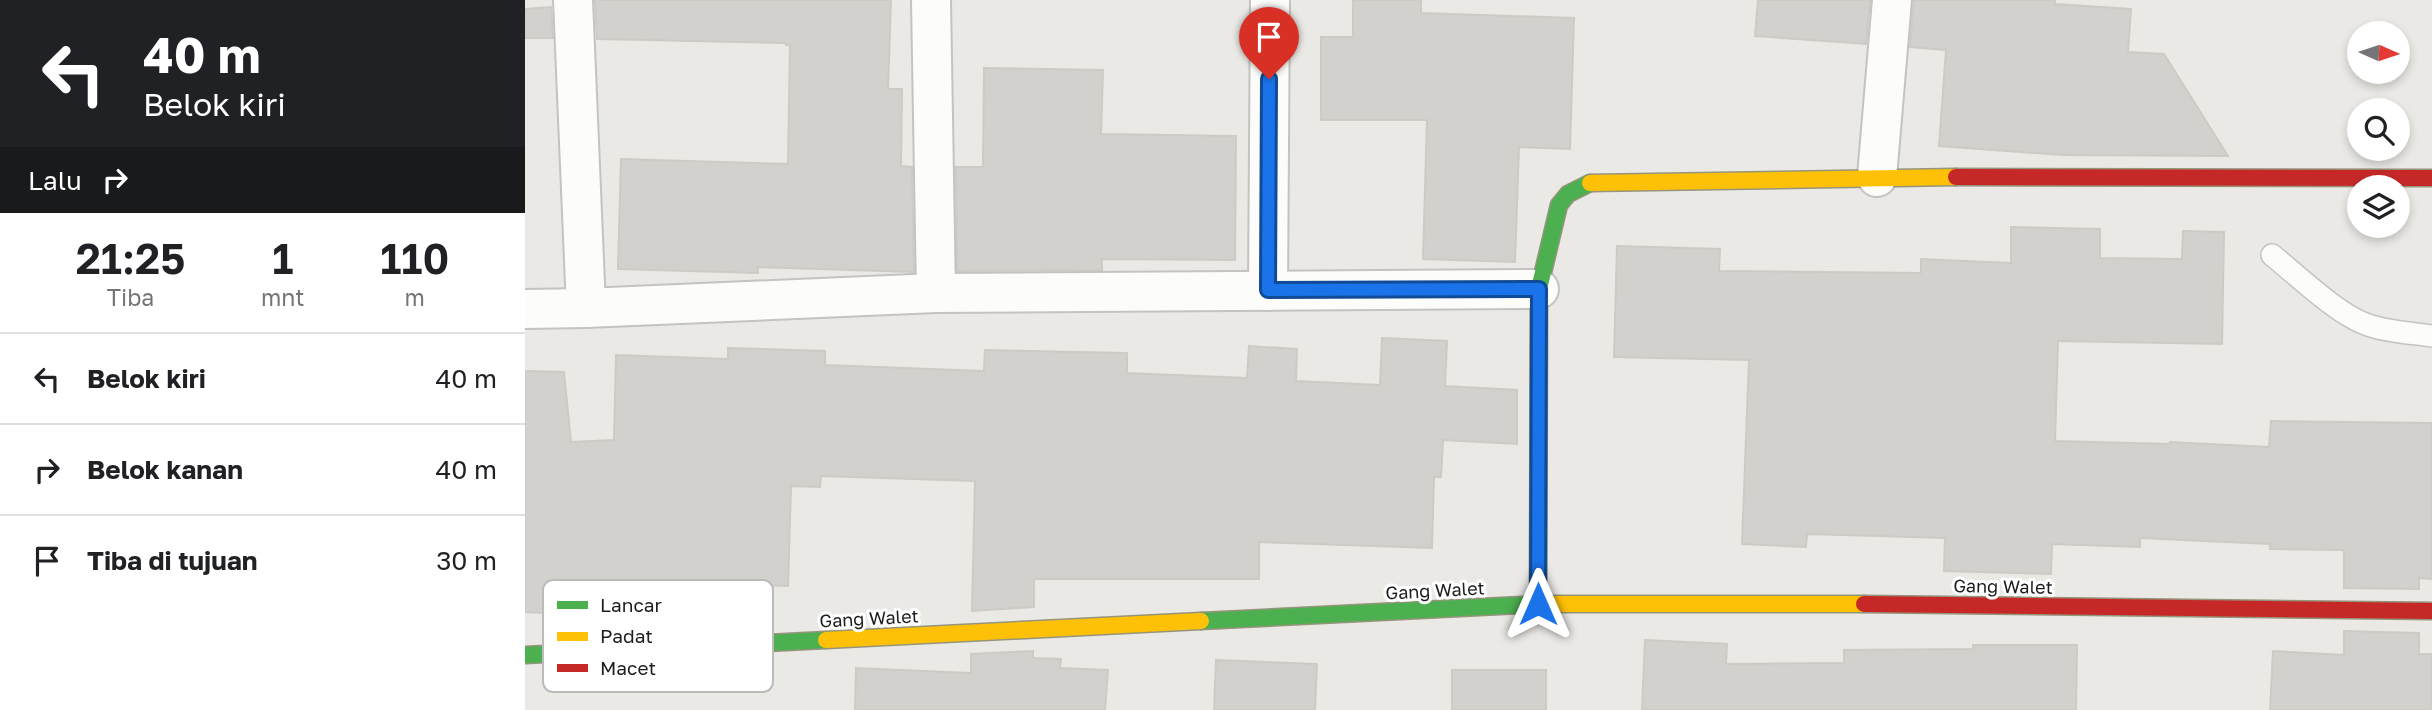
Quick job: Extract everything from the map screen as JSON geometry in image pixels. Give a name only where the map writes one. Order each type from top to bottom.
[{"type":"street","points":[[573,0],[586,308]]},
{"type":"street","points":[[931,0],[936,293]]},
{"type":"street","points":[[1268,290],[1270,0]]},
{"type":"street","points":[[1877,177],[1892,0]]},
{"type":"street","points":[[1538,604],[1539,289],[1559,205],[1568,194],[1587,183],[1877,177],[2432,178]]},
{"type":"street","points":[[525,309],[936,293],[1539,289]]},
{"type":"street","name":"Gang Walet","points":[[773,642],[1538,604],[1987,604],[2432,611]]},
{"type":"street","name":"Gang Walet","points":[[525,654],[543,653]]},
{"type":"lane","points":[[2272,255],[2344,312],[2366,324],[2391,331],[2432,336]]},
{"type":"building","points":[[595,0],[891,0],[888,89],[902,89],[901,166],[912,167],[914,272],[758,267],[758,273],[618,269],[621,159],[788,164],[790,45],[597,39]]},
{"type":"building","points":[[1353,0],[1421,0],[1421,13],[1574,18],[1570,149],[1519,147],[1515,262],[1423,259],[1427,120],[1321,120],[1321,37],[1353,37]]},
{"type":"building","points":[[1758,0],[1870,0],[1866,44],[1755,36]]},
{"type":"building","points":[[1914,0],[2055,0],[2055,4],[2131,9],[2128,52],[2164,54],[2228,156],[2063,155],[1939,146],[1946,50],[1910,47]]},
{"type":"building","points":[[551,7],[553,38],[525,38],[525,9]]},
{"type":"building","points":[[984,68],[1103,70],[1101,134],[1236,136],[1235,260],[1102,259],[1102,270],[957,271],[956,167],[983,167]]},
{"type":"building","points":[[2011,227],[2100,229],[2100,258],[2182,259],[2183,231],[2224,232],[2222,344],[2058,341],[2055,441],[2170,442],[2269,447],[2271,421],[2432,423],[2432,579],[2419,578],[2419,589],[2344,588],[2344,550],[2270,549],[2270,544],[2140,538],[2140,547],[2052,544],[2051,574],[1944,571],[1945,538],[1807,534],[1806,547],[1742,544],[1749,360],[1614,357],[1617,246],[1720,249],[1719,271],[1921,273],[1921,259],[2011,263]]},
{"type":"building","points":[[1382,338],[1447,341],[1445,386],[1517,390],[1517,444],[1443,440],[1441,477],[1434,477],[1432,548],[1259,542],[1259,579],[1034,579],[1034,607],[972,611],[975,481],[821,476],[820,487],[791,486],[788,586],[773,586],[773,580],[543,580],[543,613],[525,612],[525,371],[564,372],[571,442],[614,440],[616,355],[728,359],[728,348],[825,351],[825,365],[984,371],[985,350],[1127,353],[1127,373],[1247,378],[1249,346],[1297,349],[1296,381],[1380,385]]},
{"type":"building","points":[[2344,631],[2419,633],[2419,654],[2432,654],[2432,710],[2270,710],[2273,651],[2344,655]]},
{"type":"building","points":[[1645,640],[1727,644],[1726,664],[1844,663],[1844,650],[1973,649],[1973,645],[2077,645],[2076,710],[1642,710]]},
{"type":"building","points":[[1033,651],[1033,658],[1061,659],[1060,668],[1108,670],[1105,710],[855,710],[856,668],[971,673],[971,654]]},
{"type":"building","points":[[1216,660],[1317,664],[1315,710],[1214,710]]},
{"type":"building","points":[[1452,670],[1546,670],[1546,710],[1452,710]]},
{"type":"traffic: fast","points":[[1538,604],[1539,289],[1559,205],[1568,194],[1590,183]]},
{"type":"traffic: fast","points":[[1201,621],[1542,604]]},
{"type":"traffic: fast","points":[[773,643],[826,640]]},
{"type":"traffic: fast","points":[[525,655],[543,654]]},
{"type":"traffic: slow","points":[[1590,183],[1956,177]]},
{"type":"traffic: slow","points":[[1542,604],[1864,604]]},
{"type":"traffic: slow","points":[[826,640],[1201,621]]},
{"type":"traffic: jam","points":[[1956,177],[2432,178]]},
{"type":"traffic: jam","points":[[1864,604],[2432,611]]},
{"type":"route","points":[[1269,79],[1268,290],[1539,289],[1538,604]]}]
